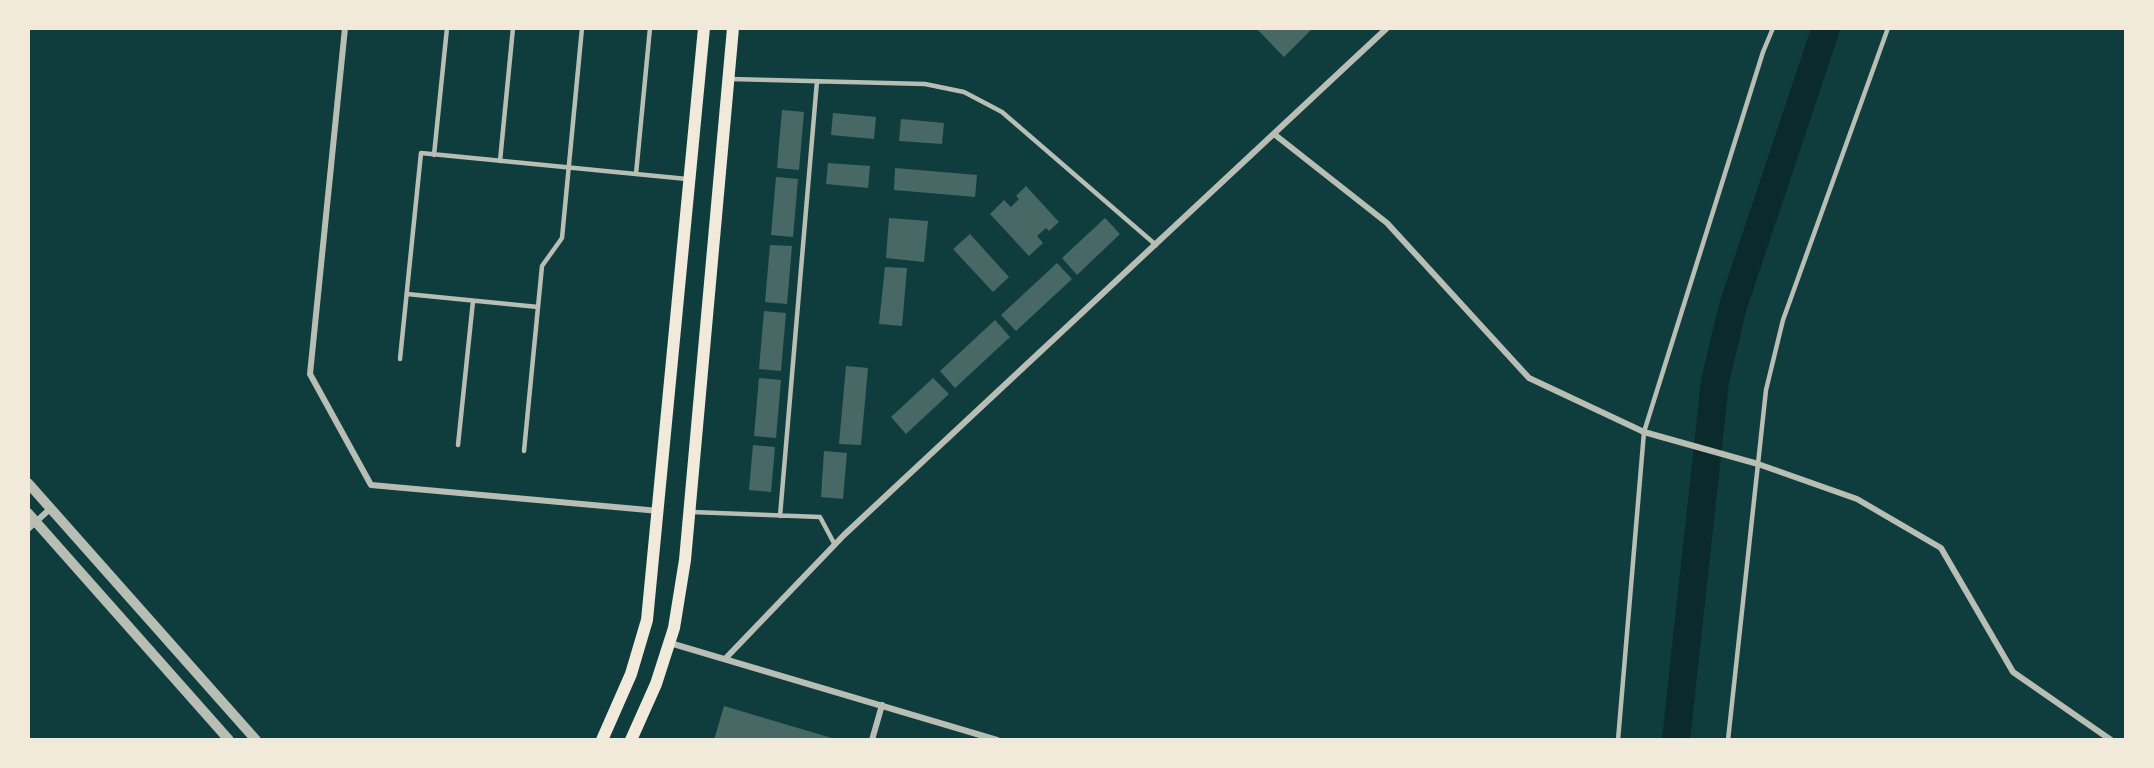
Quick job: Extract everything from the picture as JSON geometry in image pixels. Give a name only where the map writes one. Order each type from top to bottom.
[{"type":"main road","points":[[602,740],[631,674],[647,620],[704,28]]},
{"type":"main road","points":[[631,740],[656,684],[676,616],[689,512],[733,28]]},
{"type":"street","points":[[345,28],[310,374],[371,485],[659,511]]},
{"type":"street","points":[[725,660],[835,545],[1387,28]]},
{"type":"street","points":[[1274,134],[1387,223],[1529,378],[1644,432],[1758,464],[1857,499],[1941,548],[2013,672],[2111,740]]},
{"type":"street","points":[[28,483],[256,740]]},
{"type":"street","points":[[51,508],[31,521],[229,740]]},
{"type":"street","points":[[669,643],[997,740]]},
{"type":"street","points":[[872,740],[882,705]]},
{"type":"lane","points":[[434,155],[447,28]]},
{"type":"lane","points":[[500,161],[513,28]]},
{"type":"lane","points":[[524,451],[542,266],[562,238],[582,28]]},
{"type":"lane","points":[[636,174],[650,28]]},
{"type":"lane","points":[[1618,740],[1644,432],[1763,52],[1773,28]]},
{"type":"lane","points":[[1728,740],[1766,390],[1783,320],[1888,28]]},
{"type":"lane","points":[[728,79],[925,84],[964,92],[1002,112],[1155,244]]},
{"type":"lane","points":[[780,516],[817,81]]},
{"type":"lane","points":[[400,359],[421,153],[690,180]]},
{"type":"lane","points":[[407,294],[538,307]]},
{"type":"lane","points":[[458,445],[473,301]]},
{"type":"lane","points":[[689,512],[820,518],[835,545]]},
{"type":"building","points":[[1256,28],[1313,28],[1284,57]]},
{"type":"building","points":[[782,110],[804,112],[799,170],[777,168]]},
{"type":"building","points":[[833,113],[876,117],[874,139],[831,135]]},
{"type":"building","points":[[901,119],[944,123],[942,144],[899,141]]},
{"type":"building","points":[[828,163],[870,166],[868,188],[826,184]]},
{"type":"building","points":[[895,168],[977,175],[975,197],[894,190]]},
{"type":"building","points":[[776,177],[798,179],[793,237],[771,235]]},
{"type":"building","points":[[1026,186],[1059,222],[1049,231],[1046,228],[1037,236],[1043,243],[1029,256],[990,214],[1004,200],[1011,207],[1019,199],[1016,196]]},
{"type":"building","points":[[889,218],[928,221],[924,262],[886,258]]},
{"type":"building","points":[[1105,218],[1120,234],[1077,275],[1062,258]]},
{"type":"building","points":[[970,234],[1009,277],[993,292],[953,249]]},
{"type":"building","points":[[770,245],[792,246],[787,304],[765,302]]},
{"type":"building","points":[[1057,263],[1072,279],[1016,331],[1001,315]]},
{"type":"building","points":[[885,267],[907,268],[902,326],[879,324]]},
{"type":"building","points":[[764,311],[786,313],[781,371],[759,369]]},
{"type":"building","points":[[995,320],[1010,337],[955,388],[940,371]]},
{"type":"building","points":[[846,366],[868,368],[861,445],[839,444]]},
{"type":"building","points":[[759,378],[781,380],[776,438],[754,436]]},
{"type":"building","points":[[933,378],[949,394],[906,434],[891,417]]},
{"type":"building","points":[[753,445],[775,447],[771,492],[749,490]]},
{"type":"building","points":[[824,451],[847,453],[843,499],[821,497]]},
{"type":"building","points":[[724,706],[835,739],[835,740],[714,740]]},
{"type":"waterway","points":[[1676,740],[1715,381],[1733,306],[1826,28]]}]
